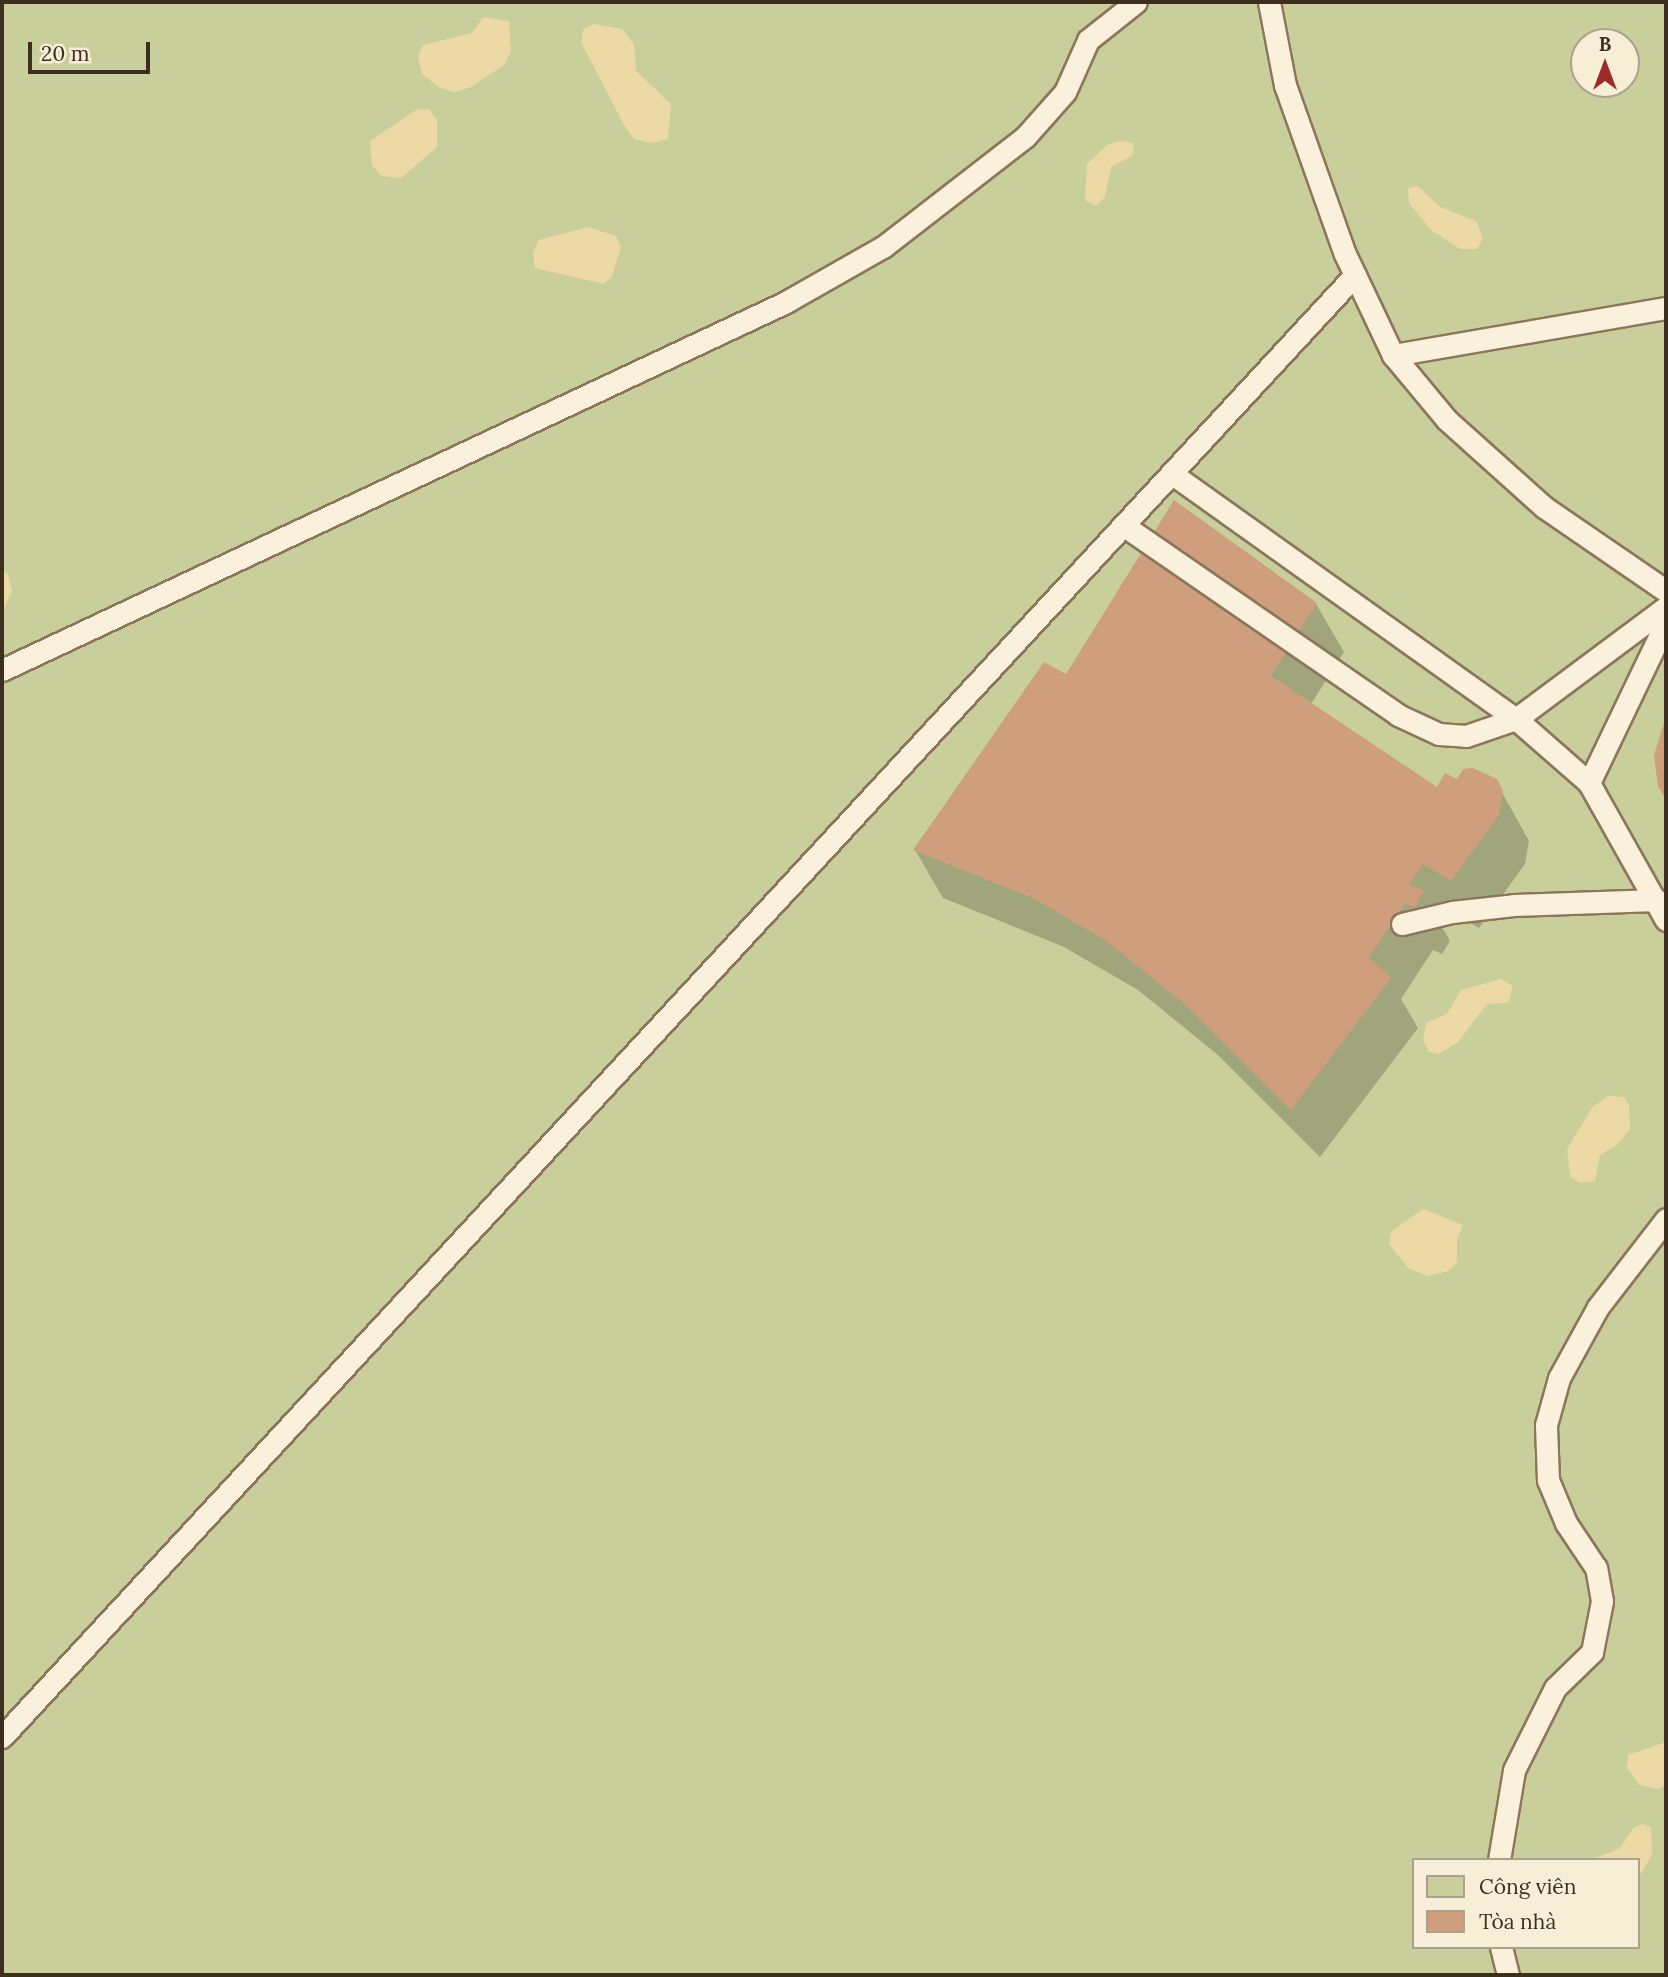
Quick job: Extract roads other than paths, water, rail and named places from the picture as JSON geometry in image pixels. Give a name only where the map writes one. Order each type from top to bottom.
[{"type":"lane","points":[[2,670],[786,302],[883,247],[1024,137],[1065,92],[1088,40],[1136,2]]},
{"type":"lane","points":[[1251,2],[1269,8],[1285,85],[1355,275],[1393,355],[1447,420],[1544,507],[1666,591]]},
{"type":"lane","points":[[2,1737],[1355,275]]},
{"type":"lane","points":[[1393,355],[1666,308]]},
{"type":"lane","points":[[1171,473],[1517,719],[1589,783],[1666,920]]},
{"type":"lane","points":[[1123,526],[1398,715],[1439,734],[1466,736],[1517,719],[1666,607]]},
{"type":"lane","points":[[1589,783],[1666,622]]},
{"type":"lane","points":[[1402,924],[1452,912],[1514,905],[1657,900]]},
{"type":"lane","points":[[1499,1858],[1514,1770],[1555,1688],[1592,1652],[1602,1601],[1596,1569],[1566,1523],[1548,1480],[1546,1425],[1559,1378],[1598,1307],[1666,1219]]},
{"type":"lane","points":[[1502,1949],[1508,1975]]}]
